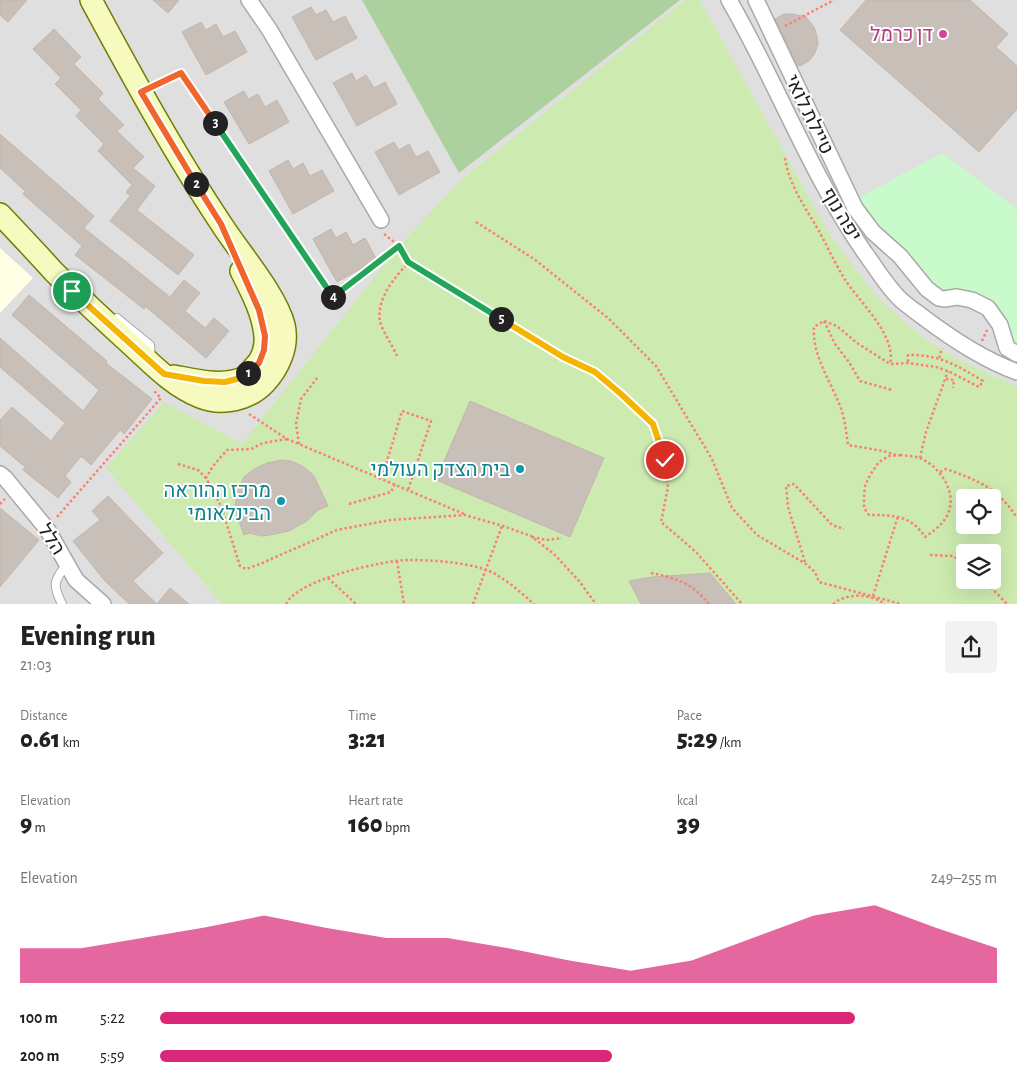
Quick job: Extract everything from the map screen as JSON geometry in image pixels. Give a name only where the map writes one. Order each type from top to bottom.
[{"type":"street","points":[[0,214],[72,291],[154,374],[199,397],[230,401],[247,396],[261,388],[270,378],[283,352],[285,340],[284,326],[272,298],[221,224],[141,92],[91,0]]},
{"type":"street","points":[[249,0],[269,29],[381,220]]},
{"type":"street","name":"יפה נוף","points":[[730,0],[751,38],[826,190],[848,227],[899,299],[945,333],[984,358],[1017,372]]},
{"type":"street","name":"טיילת לואי","points":[[756,0],[855,208],[873,232],[900,256],[927,289],[939,298],[964,299],[988,308],[1000,325],[1007,348],[1017,354]]},
{"type":"street","points":[[154,374],[225,382],[244,377],[259,363],[264,350],[265,336],[259,310],[221,224]]},
{"type":"street","name":"הלל","points":[[0,474],[47,529],[76,580],[103,604]]},
{"type":"lane","points":[[72,291],[92,298],[100,304]]},
{"type":"lane","points":[[107,310],[150,345],[154,374]]},
{"type":"lane","points":[[62,604],[55,588],[56,579],[67,564]]},
{"type":"path","points":[[772,33],[834,0]]},
{"type":"path","points":[[141,92],[181,73],[334,297],[399,246]]},
{"type":"path","points":[[785,158],[788,173],[797,194],[844,278],[857,297],[870,310],[889,344],[892,352],[890,364]]},
{"type":"path","points":[[381,220],[385,236],[399,246],[408,262],[563,357],[595,372],[653,424],[665,460],[668,487],[661,522],[696,552],[742,604]]},
{"type":"path","points":[[476,222],[534,259],[608,318],[656,366],[712,459],[732,508],[757,535],[806,564],[815,572],[819,582],[901,604]]},
{"type":"path","points":[[397,356],[380,320],[382,301],[396,276],[408,262]]},
{"type":"path","points":[[824,321],[837,326],[856,343],[890,364],[928,365],[948,371],[979,387],[983,381],[958,366],[927,355],[908,355],[908,363]]},
{"type":"path","points":[[824,321],[836,344],[860,381],[892,390]]},
{"type":"path","points":[[824,321],[814,327],[813,338],[820,361],[841,408],[848,445],[883,451],[896,456]]},
{"type":"path","points":[[938,358],[940,352]]},
{"type":"path","points":[[920,458],[926,432],[948,371]]},
{"type":"path","points":[[47,529],[161,398],[154,374]]},
{"type":"path","points":[[299,444],[296,424],[301,400],[317,378]]},
{"type":"path","points":[[946,379],[954,380],[953,388]]},
{"type":"path","points":[[230,401],[288,439],[465,515],[547,540],[562,538]]},
{"type":"path","points":[[382,478],[402,411],[431,421],[408,490]]},
{"type":"path","points":[[206,478],[213,466],[227,450],[252,449],[263,443],[288,439]]},
{"type":"path","points":[[889,456],[920,458],[939,472],[947,485],[950,498],[949,511],[942,524],[925,537],[921,530],[905,518],[870,515],[864,508],[866,486],[879,462],[889,456]]},
{"type":"path","points":[[178,464],[198,470],[206,478],[221,506],[240,566],[246,569],[337,530],[390,520],[465,515]]},
{"type":"path","points":[[939,472],[946,469],[980,481],[1008,504],[1017,518]]},
{"type":"path","points":[[349,504],[391,492],[395,484]]},
{"type":"path","points":[[806,564],[788,507],[786,486],[794,484],[832,525],[844,528]]},
{"type":"path","points":[[872,597],[898,516]]},
{"type":"path","points":[[473,604],[503,526]]},
{"type":"path","points":[[531,536],[554,554],[579,581],[596,604]]},
{"type":"path","points":[[930,555],[953,556],[956,558]]},
{"type":"path","points":[[286,604],[292,596],[309,585],[327,578],[407,560],[433,561],[486,570],[503,580],[534,604]]},
{"type":"path","points":[[397,561],[404,604]]},
{"type":"path","points":[[650,573],[672,577],[686,584],[699,592],[709,604]]},
{"type":"path","points":[[327,578],[356,604]]},
{"type":"path","points":[[993,589],[1008,604]]},
{"type":"path","points":[[833,604],[838,600],[861,595],[872,597],[885,604]]},
{"type":"shaded area","points":[[0,0],[1017,0],[1017,604],[0,604]]},
{"type":"shaded area","points":[[0,248],[33,278],[0,313]]},
{"type":"green space","points":[[362,0],[680,0],[459,173]]},
{"type":"green space","points":[[685,0],[700,0],[827,230],[876,296],[923,338],[958,359],[1017,387],[1017,604],[222,604],[106,468],[164,402],[242,444],[399,246],[462,179]]},
{"type":"green space","points":[[942,153],[1017,209],[1017,355],[1004,319],[940,291],[931,284],[873,225],[861,205],[862,196]]},
{"type":"building","points":[[0,0],[27,0],[8,22],[0,15]]},
{"type":"building","points":[[153,0],[179,0],[168,13]]},
{"type":"building","points":[[866,0],[970,0],[1008,34],[996,47],[1017,66],[1017,109],[979,152],[840,30]]},
{"type":"building","points":[[311,7],[316,15],[326,10],[333,22],[345,16],[357,38],[316,60],[292,17]]},
{"type":"building","points":[[784,14],[806,17],[814,27],[818,44],[810,60],[802,65],[798,66],[775,19]]},
{"type":"building","points":[[201,22],[206,30],[216,24],[223,37],[235,31],[247,52],[206,75],[182,32]]},
{"type":"building","points":[[54,29],[81,57],[74,64],[103,93],[98,99],[124,125],[117,131],[144,157],[133,168],[155,186],[137,210],[194,255],[178,275],[110,221],[130,196],[126,192],[132,185],[98,151],[104,144],[76,116],[81,110],[55,84],[61,78],[33,49]]},
{"type":"building","points":[[352,73],[356,81],[366,75],[374,88],[385,82],[397,104],[357,126],[333,83]]},
{"type":"building","points":[[244,91],[248,99],[258,94],[265,107],[277,100],[289,122],[249,144],[224,102]]},
{"type":"building","points":[[0,134],[94,216],[84,228],[170,297],[184,280],[200,293],[185,311],[205,328],[214,318],[229,331],[206,358],[145,306],[144,309],[75,255],[82,246],[23,194],[25,191],[0,168]]},
{"type":"building","points":[[394,142],[399,150],[409,144],[416,157],[428,151],[440,172],[399,195],[375,152]]},
{"type":"building","points":[[288,160],[293,169],[303,163],[310,176],[322,170],[334,191],[293,214],[269,171]]},
{"type":"building","points":[[331,229],[336,238],[346,232],[353,245],[365,238],[377,260],[337,282],[313,239]]},
{"type":"building","points":[[29,295],[107,361],[106,363],[152,399],[124,434],[120,430],[91,465],[81,456],[65,476],[71,482],[58,498],[23,470],[25,467],[0,446],[0,420],[12,407],[51,441],[65,423],[0,367],[0,338],[83,411],[99,390],[12,315]]},
{"type":"building","name":"בית הצדק העולמי","points":[[470,401],[604,458],[570,537],[436,480]]},
{"type":"building","name":"מרכז ההוראה הבינלאומי","points":[[281,460],[291,461],[304,467],[314,476],[328,506],[318,510],[307,521],[289,531],[261,536],[250,533],[244,535],[235,505],[239,487],[244,477],[254,469],[267,463]]},
{"type":"building","points":[[108,496],[163,553],[133,581],[157,604],[129,604],[104,580],[73,541],[100,520],[92,511]]},
{"type":"building","points":[[0,508],[39,540],[0,587]]},
{"type":"building","points":[[710,573],[736,604],[641,604],[629,581],[652,577]]},
{"type":"building","points":[[170,588],[189,604],[157,604]]},
{"type":"place","name":"דן כרמל","points":[[943,34]]},
{"type":"place","name":"בית הצדק העולמי","points":[[520,469]]},
{"type":"place","name":"מרכז ההוראה הבינלאומי","points":[[281,501]]},
{"type":"route","points":[[72,291],[164,374],[204,381],[225,382],[244,377],[259,363],[264,350],[265,336],[259,310],[221,224],[141,92],[181,73],[334,297],[399,246],[408,262],[563,357],[595,372],[653,424],[665,460]]}]
